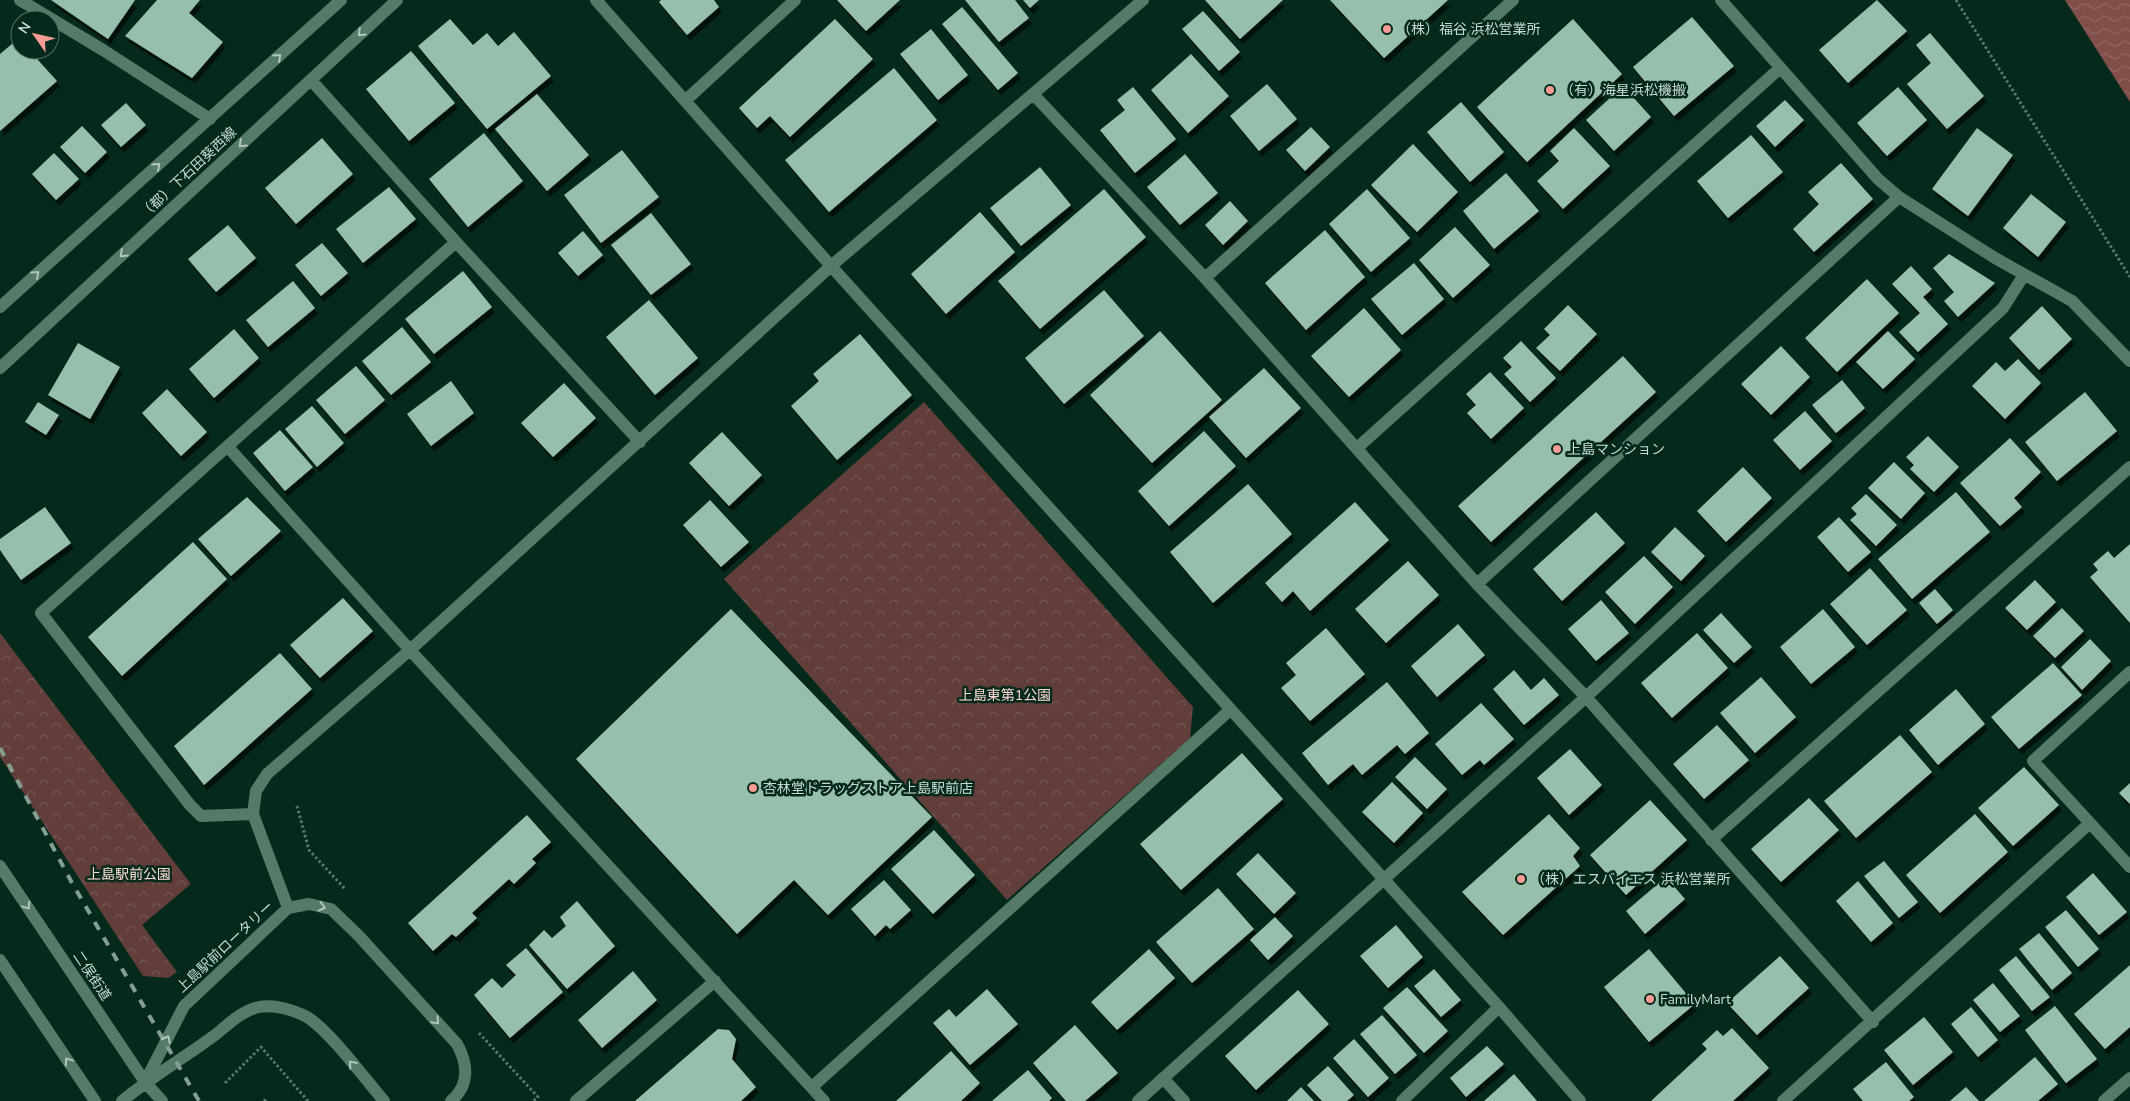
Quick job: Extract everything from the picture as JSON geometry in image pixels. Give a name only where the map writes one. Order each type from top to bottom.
[{"type":"street","points":[[20,0],[103,50],[210,119]]},
{"type":"street","name":"（都）下石田葵西線","points":[[0,307],[341,0]]},
{"type":"street","name":"（都）下石田葵西線","points":[[0,368],[397,0]]},
{"type":"street","points":[[596,0],[831,266],[1499,1007],[1580,1101]]},
{"type":"street","points":[[686,100],[795,0]]},
{"type":"street","points":[[288,908],[253,814],[256,792],[268,774],[410,650],[831,266],[1034,95],[1143,0]]},
{"type":"street","points":[[1205,278],[1513,0]]},
{"type":"street","points":[[1720,0],[1878,179],[1899,197],[2024,275],[2072,301],[2130,362]]},
{"type":"street","points":[[1357,448],[1779,69]]},
{"type":"street","points":[[311,80],[456,242],[640,442]]},
{"type":"street","points":[[1034,95],[1205,278],[1477,584],[1586,698],[1873,1022]]},
{"type":"street","points":[[1477,584],[1899,197]]},
{"type":"street","points":[[253,814],[201,816],[190,805],[42,613],[456,242]]},
{"type":"street","points":[[1138,1101],[1586,698],[2003,308],[2024,275]]},
{"type":"street","points":[[228,447],[410,650],[824,1101]]},
{"type":"street","points":[[1711,840],[2130,467]]},
{"type":"street","points":[[2130,672],[2033,761],[2130,867]]},
{"type":"street","points":[[812,1087],[1230,710]]},
{"type":"street","points":[[1783,1101],[1873,1022],[2090,823]]},
{"type":"street","name":"二俣街道","points":[[0,866],[145,1082],[162,1101]]},
{"type":"street","name":"上島駅前ロータリー","points":[[145,1082],[184,1006],[288,908],[308,904],[331,909],[359,936],[457,1044],[465,1059],[467,1072],[460,1093],[451,1101]]},
{"type":"street","points":[[0,960],[95,1101]]},
{"type":"street","points":[[576,1101],[714,981]]},
{"type":"street","points":[[122,1101],[145,1082],[215,1035],[235,1018],[259,1007],[272,1006],[307,1018],[333,1043],[384,1101]]},
{"type":"street","points":[[1402,1101],[1499,1007]]},
{"type":"street","points":[[1163,1078],[1184,1101]]},
{"type":"street","points":[[2104,1101],[2130,1078]]},
{"type":"path","points":[[1956,0],[2130,276]]},
{"type":"path","points":[[225,1083],[261,1048],[308,1101]]},
{"type":"green space","name":"上島東第1公園","points":[[924,402],[1193,707],[1190,738],[1007,900],[724,579]]},
{"type":"green space","name":"上島駅前公園","points":[[0,633],[191,884],[142,925],[177,972],[168,978],[143,976],[0,757]]},
{"type":"water","points":[[2065,0],[2130,0],[2130,102]]},
{"type":"building","points":[[51,0],[135,0],[108,39]]},
{"type":"building","points":[[157,0],[200,0],[189,13],[223,42],[192,78],[125,36]]},
{"type":"building","points":[[661,0],[714,0],[719,7],[687,35],[659,2]]},
{"type":"building","points":[[837,0],[900,0],[866,31]]},
{"type":"building","points":[[965,0],[1015,0],[1029,18],[999,42]]},
{"type":"building","points":[[1023,0],[1039,0],[1030,8]]},
{"type":"building","points":[[1205,0],[1283,0],[1240,39]]},
{"type":"building","name":"（株）福谷 浜松営業所","points":[[1330,0],[1448,0],[1384,58]]},
{"type":"building","points":[[1877,0],[1907,31],[1848,83],[1819,50]]},
{"type":"building","points":[[962,7],[1018,73],[998,90],[942,24]]},
{"type":"building","points":[[1203,11],[1240,52],[1219,71],[1182,29]]},
{"type":"building","points":[[1692,17],[1734,66],[1674,116],[1633,67]]},
{"type":"building","points":[[450,19],[473,45],[487,33],[498,46],[514,32],[551,76],[487,129],[418,46]]},
{"type":"building","points":[[835,19],[873,59],[790,137],[770,116],[757,128],[739,108]]},
{"type":"building","name":"（有）海星浜松機搬","points":[[1573,19],[1622,74],[1527,162],[1477,107]]},
{"type":"building","points":[[931,29],[968,75],[938,100],[900,54]]},
{"type":"building","points":[[1930,33],[1984,96],[1947,129],[1907,84],[1931,63],[1916,45]]},
{"type":"building","points":[[10,46],[10,60],[38,60],[57,81],[0,131],[0,54]]},
{"type":"building","points":[[411,51],[455,103],[409,141],[366,89]]},
{"type":"building","points":[[1191,54],[1229,96],[1188,133],[1151,90]]},
{"type":"building","points":[[894,68],[937,120],[829,212],[785,160]]},
{"type":"building","points":[[1267,84],[1297,119],[1259,151],[1230,116]]},
{"type":"building","points":[[1623,86],[1651,117],[1614,151],[1586,120]]},
{"type":"building","points":[[1133,87],[1176,139],[1135,173],[1100,130],[1125,110],[1117,100]]},
{"type":"building","points":[[1898,87],[1927,120],[1887,156],[1857,123]]},
{"type":"building","points":[[537,94],[589,155],[547,191],[495,129]]},
{"type":"building","points":[[1785,100],[1804,120],[1775,147],[1756,126]]},
{"type":"building","points":[[1461,102],[1504,152],[1470,182],[1427,132]]},
{"type":"building","points":[[126,103],[146,125],[121,147],[101,125]]},
{"type":"building","points":[[82,126],[107,152],[85,173],[60,147]]},
{"type":"building","points":[[1311,127],[1330,147],[1305,171],[1286,150]]},
{"type":"building","points":[[1574,128],[1610,166],[1563,209],[1537,181],[1559,161],[1550,151]]},
{"type":"building","points":[[1977,128],[2013,155],[1968,216],[1932,189]]},
{"type":"building","points":[[484,133],[523,181],[468,227],[429,179]]},
{"type":"building","points":[[1751,135],[1783,172],[1728,218],[1697,181]]},
{"type":"building","points":[[322,138],[353,174],[296,224],[265,188]]},
{"type":"building","points":[[1413,144],[1458,192],[1417,232],[1371,185]]},
{"type":"building","points":[[622,150],[659,197],[601,243],[564,195]]},
{"type":"building","points":[[54,153],[79,179],[56,200],[32,174]]},
{"type":"building","points":[[1185,154],[1218,193],[1180,225],[1147,187]]},
{"type":"building","points":[[1841,163],[1873,199],[1814,252],[1793,229],[1819,204],[1808,192]]},
{"type":"building","points":[[1040,167],[1071,205],[1021,246],[990,208]]},
{"type":"building","points":[[1506,173],[1539,211],[1494,249],[1463,211]]},
{"type":"building","points":[[389,187],[416,219],[363,263],[336,229]]},
{"type":"building","points":[[1104,189],[1146,237],[1040,329],[998,281]]},
{"type":"building","points":[[1367,189],[1410,238],[1371,272],[1329,224]]},
{"type":"building","points":[[2031,194],[2066,222],[2038,257],[2003,228]]},
{"type":"building","points":[[1230,201],[1248,221],[1223,245],[1205,225]]},
{"type":"building","points":[[980,212],[1015,252],[946,314],[911,274]]},
{"type":"building","points":[[651,213],[691,264],[651,295],[611,245]]},
{"type":"building","points":[[228,225],[256,258],[216,292],[188,259]]},
{"type":"building","points":[[1455,227],[1490,265],[1453,298],[1419,260]]},
{"type":"building","points":[[1325,230],[1365,277],[1306,330],[1265,283]]},
{"type":"building","points":[[583,231],[603,255],[578,276],[558,253]]},
{"type":"building","points":[[322,243],[348,273],[321,296],[295,265]]},
{"type":"building","points":[[1949,254],[1995,283],[1958,317],[1944,301],[1954,292],[1933,268]]},
{"type":"building","points":[[1414,263],[1444,299],[1402,335],[1371,299]]},
{"type":"building","points":[[1911,266],[1932,289],[1923,297],[1948,324],[1918,352],[1899,332],[1920,313],[1892,284]]},
{"type":"building","points":[[463,271],[492,307],[434,354],[405,319]]},
{"type":"building","points":[[1867,279],[1899,313],[1837,372],[1805,338]]},
{"type":"building","points":[[293,281],[315,308],[268,347],[246,320]]},
{"type":"building","points":[[1104,290],[1144,336],[1064,404],[1025,358]]},
{"type":"building","points":[[649,300],[698,358],[655,395],[606,337]]},
{"type":"building","points":[[1568,305],[1597,334],[1560,371],[1536,348],[1550,335],[1544,329]]},
{"type":"building","points":[[2042,306],[2072,339],[2039,370],[2009,338]]},
{"type":"building","points":[[1364,308],[1401,350],[1349,397],[1311,356]]},
{"type":"building","points":[[402,327],[431,362],[391,395],[362,361]]},
{"type":"building","points":[[234,329],[259,358],[214,398],[189,369]]},
{"type":"building","points":[[1160,331],[1222,400],[1152,463],[1090,395]]},
{"type":"building","points":[[1888,331],[1915,359],[1883,389],[1856,362]]},
{"type":"building","points":[[860,334],[912,395],[837,460],[791,406],[819,381],[813,374]]},
{"type":"building","points":[[1521,341],[1556,378],[1530,402],[1504,374],[1512,367],[1503,358]]},
{"type":"building","points":[[78,343],[120,367],[90,419],[48,395]]},
{"type":"building","points":[[1781,346],[1810,377],[1771,415],[1741,384]]},
{"type":"building","name":"上島マンション","points":[[1623,356],[1656,392],[1491,542],[1458,506]]},
{"type":"building","points":[[2018,359],[2041,383],[2005,419],[1972,386],[1996,362],[2005,371]]},
{"type":"building","points":[[356,366],[385,400],[345,434],[316,400]]},
{"type":"building","points":[[1264,368],[1301,408],[1246,458],[1209,417]]},
{"type":"building","points":[[1490,372],[1524,408],[1491,439],[1467,413],[1476,405],[1466,394]]},
{"type":"building","points":[[1842,380],[1865,408],[1836,433],[1812,405]]},
{"type":"building","points":[[451,381],[474,413],[431,446],[407,414]]},
{"type":"building","points":[[564,383],[596,418],[553,457],[521,423]]},
{"type":"building","points":[[167,389],[207,432],[181,456],[142,413]]},
{"type":"building","points":[[2085,392],[2117,431],[2057,481],[2025,442]]},
{"type":"building","points":[[38,402],[59,415],[46,435],[25,422]]},
{"type":"building","points":[[312,406],[344,443],[317,467],[285,429]]},
{"type":"building","points":[[1805,411],[1832,441],[1800,470],[1773,440]]},
{"type":"building","points":[[280,430],[313,467],[285,491],[253,453]]},
{"type":"building","points":[[1204,431],[1236,466],[1169,526],[1138,491]]},
{"type":"building","points":[[722,432],[762,475],[729,506],[689,463]]},
{"type":"building","points":[[1928,436],[1959,467],[1934,492],[1910,469],[1914,465],[1906,457]]},
{"type":"building","points":[[2010,438],[2041,472],[2014,498],[2022,507],[2000,526],[1960,483]]},
{"type":"building","points":[[1894,462],[1925,493],[1901,519],[1868,488]]},
{"type":"building","points":[[1743,467],[1772,498],[1726,542],[1697,511]]},
{"type":"building","points":[[1248,484],[1292,534],[1213,603],[1170,552]]},
{"type":"building","points":[[1956,492],[1990,532],[1912,599],[1878,559]]},
{"type":"building","points":[[1866,494],[1897,525],[1876,546],[1850,520],[1857,514],[1851,508]]},
{"type":"building","points":[[247,497],[281,531],[231,576],[198,539]]},
{"type":"building","points":[[710,500],[749,542],[721,567],[683,525]]},
{"type":"building","points":[[1355,502],[1389,540],[1310,611],[1293,591],[1282,602],[1265,583]]},
{"type":"building","points":[[45,507],[71,543],[21,580],[0,550],[0,539]]},
{"type":"building","points":[[1596,512],[1625,543],[1562,601],[1533,569]]},
{"type":"building","points":[[1839,517],[1871,552],[1848,572],[1817,537]]},
{"type":"building","points":[[1675,527],[1705,556],[1681,581],[1651,552]]},
{"type":"building","points":[[193,542],[227,579],[122,676],[88,637]]},
{"type":"building","points":[[2130,544],[2130,623],[2090,577],[2098,570],[2093,564],[2108,551],[2114,558]]},
{"type":"building","points":[[1644,556],[1673,587],[1635,624],[1605,592]]},
{"type":"building","points":[[1408,561],[1439,595],[1386,643],[1355,609]]},
{"type":"building","points":[[1870,568],[1907,610],[1867,645],[1830,604]]},
{"type":"building","points":[[2035,580],[2056,602],[2027,630],[2005,608]]},
{"type":"building","points":[[1935,589],[1953,610],[1937,624],[1919,603]]},
{"type":"building","points":[[343,598],[373,631],[320,678],[290,645]]},
{"type":"building","points":[[1601,600],[1629,633],[1596,661],[1568,629]]},
{"type":"building","points":[[2062,608],[2084,631],[2055,658],[2033,636]]},
{"type":"building","name":"杏林堂ドラッグストア上島駅前店","points":[[731,609],[932,817],[828,915],[794,880],[737,934],[576,759]]},
{"type":"building","points":[[1823,609],[1855,647],[1811,684],[1780,647]]},
{"type":"building","points":[[1721,613],[1752,647],[1734,663],[1703,630]]},
{"type":"building","points":[[1458,624],[1485,655],[1437,697],[1411,666]]},
{"type":"building","points":[[1326,628],[1365,674],[1310,721],[1281,688],[1296,675],[1286,663]]},
{"type":"building","points":[[1697,633],[1728,668],[1672,718],[1641,683]]},
{"type":"building","points":[[2090,639],[2111,661],[2082,690],[2061,667]]},
{"type":"building","points":[[280,653],[312,689],[204,785],[174,746]]},
{"type":"building","points":[[2053,663],[2082,695],[2019,749],[1991,717]]},
{"type":"building","points":[[1514,670],[1531,690],[1544,678],[1559,695],[1524,725],[1493,689]]},
{"type":"building","points":[[1761,677],[1796,717],[1755,753],[1720,713]]},
{"type":"building","points":[[1387,682],[1429,733],[1405,754],[1397,745],[1362,775],[1353,764],[1328,785],[1302,753]]},
{"type":"building","points":[[1956,689],[1985,724],[1938,765],[1909,730]]},
{"type":"building","points":[[1481,703],[1514,739],[1484,765],[1480,760],[1462,775],[1435,744]]},
{"type":"building","points":[[1717,725],[1749,760],[1704,799],[1673,764]]},
{"type":"building","points":[[1900,735],[1932,772],[1856,838],[1824,801]]},
{"type":"building","points":[[1570,749],[1602,785],[1569,815],[1537,778]]},
{"type":"building","points":[[1242,753],[1283,799],[1181,890],[1140,844]]},
{"type":"building","points":[[1415,757],[1447,789],[1427,809],[1395,777]]},
{"type":"building","points":[[2024,767],[2059,805],[2013,846],[1978,808]]},
{"type":"building","points":[[1392,782],[1423,813],[1394,843],[1362,812]]},
{"type":"building","points":[[2130,783],[2130,804],[2119,793]]},
{"type":"building","points":[[1809,798],[1839,830],[1781,882],[1751,849]]},
{"type":"building","points":[[1650,800],[1687,840],[1626,895],[1590,855]]},
{"type":"building","name":"（株）エスバイエス 浜松営業所","points":[[1549,814],[1580,848],[1573,856],[1580,866],[1503,935],[1462,892]]},
{"type":"building","points":[[1975,814],[2008,852],[1940,913],[1906,875]]},
{"type":"building","points":[[527,815],[551,842],[532,859],[536,863],[514,884],[509,879],[472,913],[477,918],[456,937],[452,934],[433,951],[408,923]]},
{"type":"building","points":[[934,830],[975,875],[933,914],[891,869]]},
{"type":"building","points":[[1258,853],[1296,893],[1274,914],[1236,874]]},
{"type":"building","points":[[1884,861],[1918,902],[1899,918],[1864,876]]},
{"type":"building","points":[[2093,873],[2127,912],[2099,935],[2066,897]]},
{"type":"building","points":[[1666,877],[1685,899],[1645,934],[1626,911]]},
{"type":"building","points":[[884,880],[911,910],[890,929],[886,925],[875,936],[851,909]]},
{"type":"building","points":[[1858,881],[1893,923],[1871,942],[1836,901]]},
{"type":"building","points":[[1218,888],[1254,929],[1192,983],[1156,942]]},
{"type":"building","points":[[577,901],[615,946],[567,989],[529,945],[544,930],[552,938],[566,926],[560,917]]},
{"type":"building","points":[[2066,910],[2099,949],[2078,967],[2045,927]]},
{"type":"building","points":[[1275,917],[1293,936],[1268,960],[1250,940]]},
{"type":"building","points":[[1396,925],[1423,957],[1388,988],[1360,956]]},
{"type":"building","points":[[2039,933],[2072,973],[2052,990],[2019,949]]},
{"type":"building","points":[[526,948],[563,992],[510,1038],[474,995],[492,978],[502,988],[516,975],[506,965]]},
{"type":"building","points":[[1149,949],[1175,978],[1117,1030],[1091,1002]]},
{"type":"building","points":[[1649,949],[1695,1004],[1649,1042],[1604,987]]},
{"type":"building","points":[[1780,956],[1809,988],[1757,1035],[1727,1003]]},
{"type":"building","points":[[2016,956],[2050,997],[2032,1011],[1999,970]]},
{"type":"building","points":[[2130,965],[2130,1027],[2105,1049],[2074,1014]]},
{"type":"building","points":[[1434,969],[1461,1000],[1441,1017],[1414,986]]},
{"type":"building","points":[[633,971],[657,1000],[602,1048],[578,1020]]},
{"type":"building","points":[[1993,983],[2020,1016],[2000,1032],[1973,1000]]},
{"type":"building","points":[[1407,987],[1448,1031],[1424,1053],[1383,1008]]},
{"type":"building","points":[[987,989],[1018,1024],[970,1065],[933,1023],[949,1009],[956,1017]]},
{"type":"building","points":[[1298,990],[1329,1024],[1256,1090],[1225,1056]]},
{"type":"building","points":[[2055,1006],[2097,1059],[2066,1083],[2025,1030]]},
{"type":"building","points":[[1971,1007],[1998,1040],[1978,1057],[1951,1024]]},
{"type":"building","points":[[1382,1015],[1417,1055],[1395,1074],[1360,1034]]},
{"type":"building","points":[[1924,1017],[1953,1052],[1913,1085],[1884,1050]]},
{"type":"building","points":[[1075,1025],[1118,1073],[1085,1101],[1066,1101],[1033,1063]]},
{"type":"building","points":[[1732,1028],[1769,1068],[1733,1101],[1651,1101],[1707,1049],[1702,1044],[1717,1030],[1723,1036]]},
{"type":"building","points":[[718,1029],[729,1030],[736,1039],[732,1059],[756,1087],[741,1101],[635,1101]]},
{"type":"building","points":[[1354,1039],[1389,1078],[1368,1097],[1333,1058]]},
{"type":"building","points":[[1487,1046],[1504,1064],[1466,1097],[1450,1078]]},
{"type":"building","points":[[951,1051],[980,1083],[961,1101],[896,1101]]},
{"type":"building","points":[[2035,1057],[2058,1084],[2038,1101],[1984,1101]]},
{"type":"building","points":[[1886,1062],[1914,1097],[1909,1101],[1863,1101],[1853,1089]]},
{"type":"building","points":[[1328,1066],[1354,1095],[1347,1101],[1322,1101],[1307,1085]]},
{"type":"building","points":[[1028,1070],[1052,1098],[1049,1101],[992,1101]]},
{"type":"building","points":[[1514,1074],[1537,1101],[1484,1101]]},
{"type":"building","points":[[1301,1087],[1314,1101],[1287,1101]]},
{"type":"building","points":[[1966,1087],[1979,1101],[1950,1101]]},
{"type":"railway","points":[[0,748],[72,883],[199,1101]]},
{"type":"place","name":"（株）福谷 浜松営業所","points":[[1387,29]]},
{"type":"place","name":"（有）海星浜松機搬","points":[[1550,90]]},
{"type":"place","name":"上島マンション","points":[[1557,449]]},
{"type":"place","name":"杏林堂ドラッグストア上島駅前店","points":[[753,788]]},
{"type":"place","name":"（株）エスバイエス 浜松営業所","points":[[1521,879]]},
{"type":"place","name":"FamilyMart","points":[[1650,999]]}]
